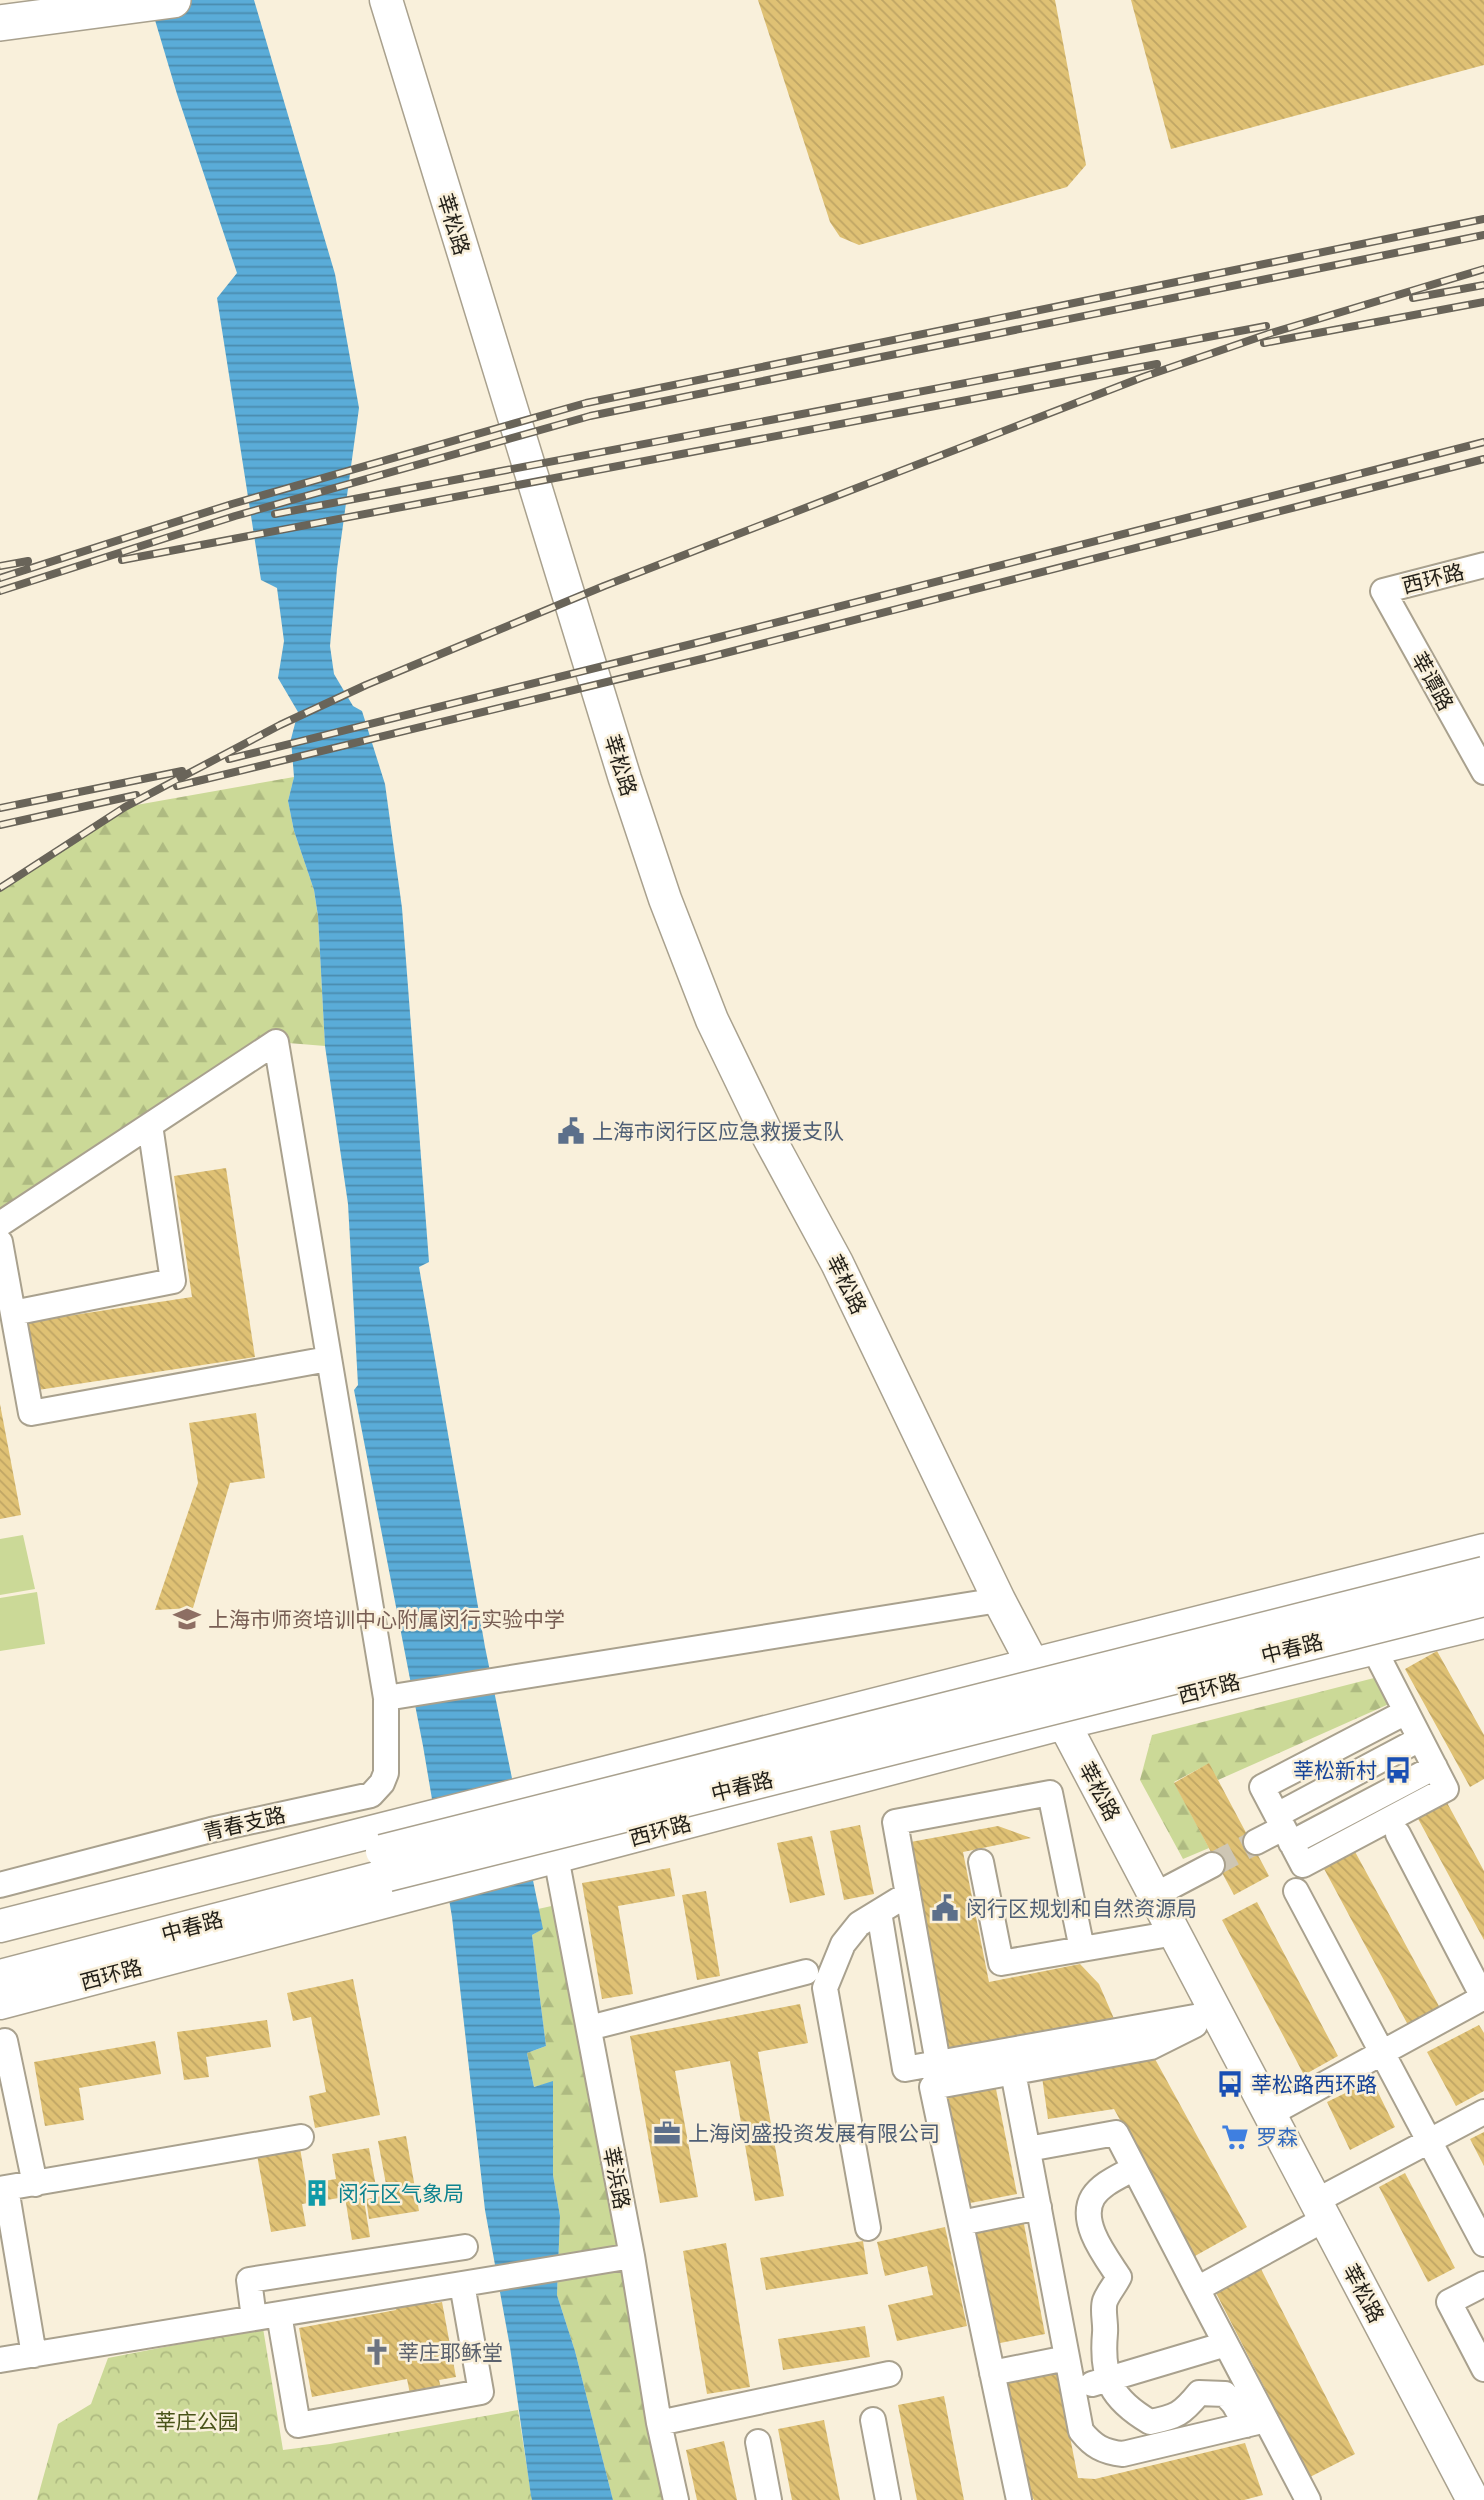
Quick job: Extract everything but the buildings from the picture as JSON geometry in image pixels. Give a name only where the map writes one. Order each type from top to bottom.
[{"type":"highway","points":[[0,23],[173,0]]},
{"type":"main road","name":"莘松路","points":[[386,0],[617,752],[669,911],[712,1020],[766,1133],[838,1263],[999,1601],[1470,2495]]},
{"type":"main road","points":[[0,1926],[1484,1550]]},
{"type":"main road","name":"中春路","points":[[3,1993],[393,1873],[1484,1573]]},
{"type":"main road","name":"中春路","points":[[0,1946],[393,1873],[1484,1600]]},
{"type":"main road","name":"西环路","points":[[393,1873],[550,1858],[1064,1723],[1484,1622]]},
{"type":"street","name":"西环路","points":[[1383,592],[1484,565]]},
{"type":"street","name":"莘谭路","points":[[1383,592],[1484,772]]},
{"type":"street","name":"青春支路","points":[[0,1885],[211,1830],[371,1795],[383,1783],[386,1773],[396,1696],[328,1359],[276,1042],[150,1125]]},
{"type":"street","points":[[0,1224],[150,1125],[173,1281],[13,1313]]},
{"type":"street","points":[[0,1242],[31,1413],[328,1359]]},
{"type":"street","points":[[396,1696],[999,1601]]},
{"type":"street","points":[[1373,1647],[1446,1789],[1303,1865],[1262,1787],[1406,1712]]},
{"type":"street","points":[[1256,1842],[1284,1828],[1420,1739]]},
{"type":"street","points":[[938,2063],[895,1822],[1050,1793],[1082,1949]]},
{"type":"street","points":[[1270,2114],[1484,1998],[1398,1834]]},
{"type":"street","name":"莘浜路","points":[[550,1858],[589,2028],[632,2256],[659,2423],[676,2500]]},
{"type":"street","points":[[981,1862],[1001,1963],[1175,1933]]},
{"type":"street","points":[[1155,1895],[1212,1865]]},
{"type":"street","points":[[1296,1891],[1484,2244]]},
{"type":"street","points":[[868,2228],[825,1988],[843,1944],[859,1924],[908,1894]]},
{"type":"street","points":[[879,1912],[905,2069],[1217,2013]]},
{"type":"street","points":[[589,2028],[806,1972]]},
{"type":"street","points":[[3,1993],[10,2025],[3,2044],[35,2183]]},
{"type":"street","points":[[1019,2500],[932,2087],[1151,2047],[1217,2013]]},
{"type":"street","points":[[1013,2072],[1081,2431],[1091,2444],[1105,2452],[1123,2454],[1256,2423]]},
{"type":"street","points":[[1197,2289],[1429,2141],[1484,2112]]},
{"type":"street","points":[[1028,2149],[1116,2133],[1226,2344],[1256,2423],[1308,2500]]},
{"type":"street","points":[[34,2355],[3,2189],[301,2137]]},
{"type":"street","points":[[1134,2168],[1104,2186],[1092,2198],[1089,2227],[1119,2277],[1105,2302],[1103,2358],[1107,2379],[1131,2411],[1150,2423],[1176,2417],[1199,2393],[1225,2393],[1256,2423]]},
{"type":"street","points":[[961,2224],[1039,2207]]},
{"type":"street","points":[[432,2252],[451,2286],[481,2392],[298,2424],[267,2316],[249,2280],[432,2252],[465,2247]]},
{"type":"street","points":[[0,2360],[632,2256]]},
{"type":"street","points":[[1484,2284],[1449,2302],[1484,2369]]},
{"type":"street","points":[[1073,2390],[1226,2344]]},
{"type":"street","points":[[992,2372],[1067,2358]]},
{"type":"street","points":[[659,2423],[889,2374]]},
{"type":"street","points":[[982,2405],[1003,2500]]},
{"type":"street","points":[[873,2420],[888,2500]]},
{"type":"street","points":[[758,2442],[769,2500]]},
{"type":"green space","points":[[294,777],[288,801],[294,831],[314,890],[318,916],[325,1046],[276,1042],[0,1224],[0,888],[125,807]]},
{"type":"green space","points":[[23,1535],[35,1589],[0,1595],[0,1539]]},
{"type":"green space","points":[[37,1592],[45,1644],[0,1651],[0,1598]]},
{"type":"green space","points":[[1374,1678],[1389,1704],[1218,1780],[1208,1764],[1174,1782],[1209,1848],[1183,1859],[1140,1780],[1152,1735]]},
{"type":"green space","points":[[565,1903],[679,2500],[613,2500],[575,2351],[557,2295],[560,2216],[553,2175],[553,2082],[534,2087],[527,2053],[546,2046],[532,1935],[542,1929],[538,1909]]},
{"type":"green space","name":"莘庄公园","points":[[263,2328],[283,2450],[518,2410],[532,2500],[37,2500],[58,2424],[91,2404],[108,2358]]},
{"type":"water","points":[[149,0],[254,0],[335,274],[359,408],[337,569],[330,646],[334,674],[353,706],[362,711],[385,784],[402,908],[429,1262],[419,1267],[485,1647],[543,1929],[532,1935],[546,2046],[527,2053],[534,2087],[553,2081],[553,2175],[560,2216],[557,2295],[575,2351],[613,2500],[532,2500],[531,2496],[510,2347],[485,2210],[452,1917],[423,1746],[354,1390],[358,1385],[348,1204],[325,1046],[318,916],[314,890],[294,831],[288,801],[294,777],[291,739],[298,712],[278,678],[284,641],[277,588],[261,580],[217,298],[237,273],[177,94]]},
{"type":"tunnel","points":[[1212,1865],[1256,1842]]},
{"type":"railway","points":[[0,578],[232,504],[586,403],[1484,219]]},
{"type":"railway","points":[[0,591],[235,516],[590,416],[1484,235]]},
{"type":"railway","points":[[0,888],[125,807],[280,725],[366,685],[604,586],[1143,377],[1268,334],[1484,269]]},
{"type":"railway","points":[[1413,298],[1484,285]]},
{"type":"railway","points":[[1264,343],[1484,302]]},
{"type":"railway","points":[[275,514],[1266,326]]},
{"type":"railway","points":[[122,560],[1157,364]]},
{"type":"railway","points":[[229,759],[1484,442]]},
{"type":"railway","points":[[177,786],[706,658],[1484,459]]},
{"type":"railway","points":[[0,566],[28,561]]},
{"type":"railway","points":[[0,808],[182,771]]},
{"type":"railway","points":[[0,825],[136,795]]},
{"type":"place","name":"上海市闵行区应急救援支队","points":[[571,1131]]},
{"type":"place","name":"上海市师资培训中心附属闵行实验中学","points":[[187,1619]]},
{"type":"place","name":"莘松新村","points":[[1398,1770]]},
{"type":"place","name":"闵行区规划和自然资源局","points":[[945,1908]]},
{"type":"place","name":"莘松路西环路","points":[[1230,2084]]},
{"type":"place","name":"上海闵盛投资发展有限公司","points":[[667,2133]]},
{"type":"place","name":"罗森","points":[[1235,2137]]},
{"type":"place","name":"闵行区气象局","points":[[317,2193]]},
{"type":"place","name":"莘庄耶稣堂","points":[[377,2352]]}]
